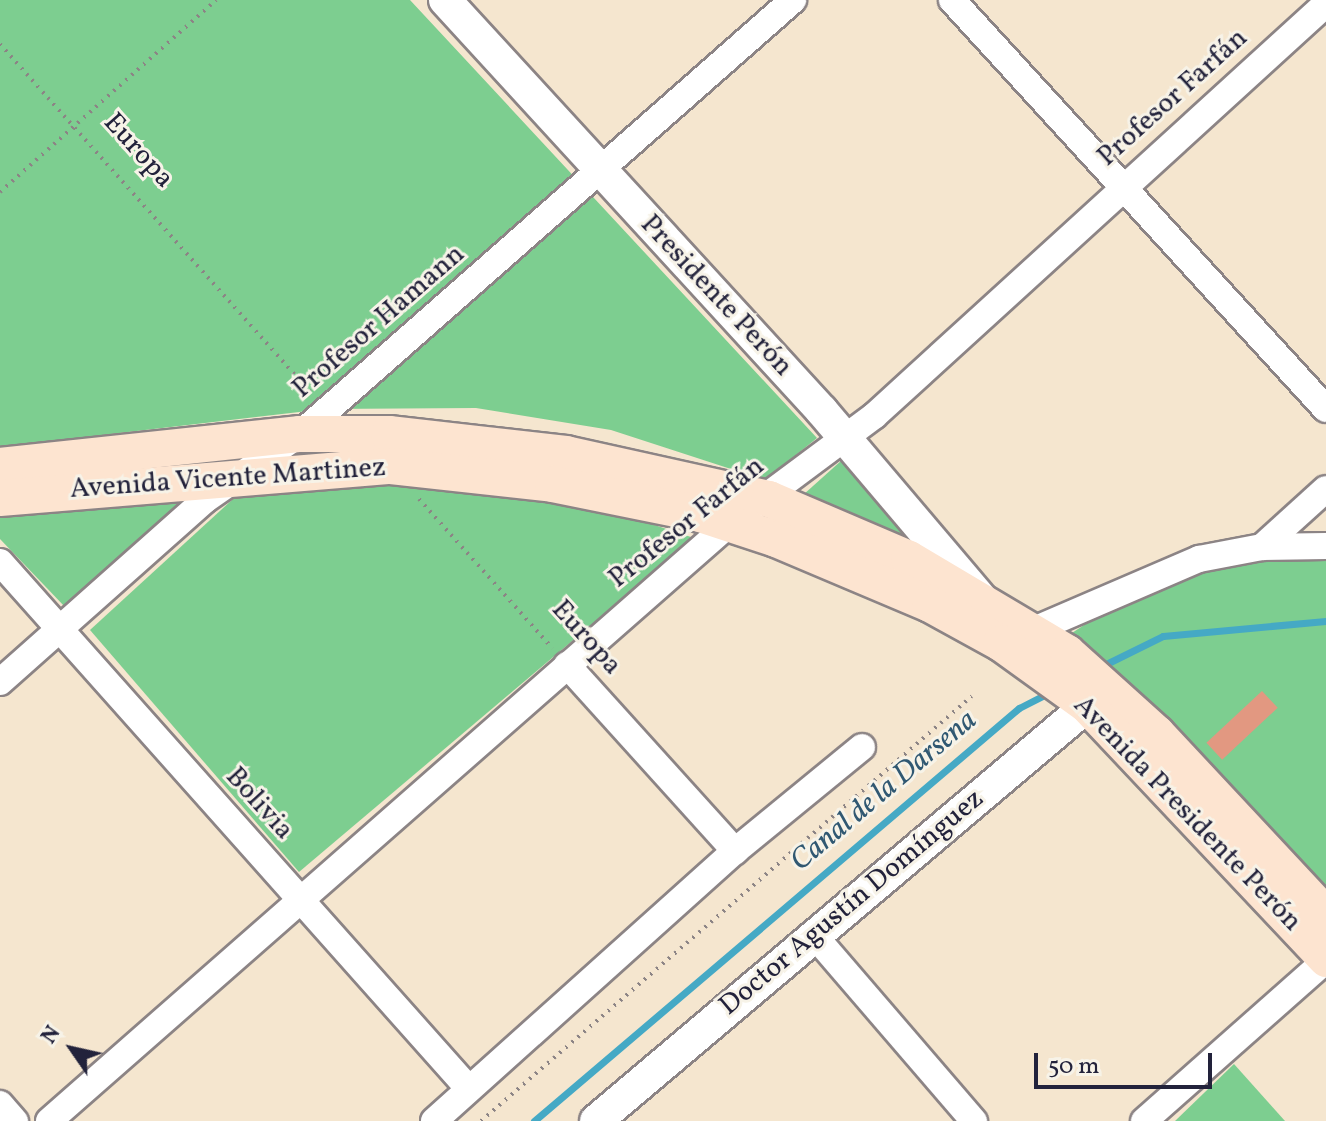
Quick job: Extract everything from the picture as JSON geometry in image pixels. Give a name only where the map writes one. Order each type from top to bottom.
[{"type":"main road","name":"Avenida Vicente Martinez","points":[[0,466],[300,434],[482,441],[769,499],[980,597]]},
{"type":"main road","name":"Avenida Vicente Martinez","points":[[0,498],[241,473],[391,466],[553,484],[729,524],[866,573],[1018,637]]},
{"type":"main road","name":"Avenida Presidente Perón","points":[[980,597],[1018,637],[1098,696],[1326,915]]},
{"type":"main road","name":"Avenida Presidente Perón","points":[[1098,696],[1326,959]]},
{"type":"street","name":"Presidente Perón","points":[[445,0],[844,436],[980,597]]},
{"type":"street","name":"Profesor Hamann","points":[[0,682],[241,473],[300,434],[325,409],[602,172],[793,0]]},
{"type":"street","points":[[952,0],[1326,409]]},
{"type":"street","name":"Profesor Farfán","points":[[49,1121],[729,524],[769,499],[844,436],[1326,4]]},
{"type":"street","points":[[1262,547],[1326,489]]},
{"type":"street","points":[[1018,637],[1199,559],[1262,547],[1326,546]]},
{"type":"street","name":"Bolivia","points":[[0,562],[469,1089]]},
{"type":"street","name":"Europa","points":[[567,665],[735,851]]},
{"type":"street","name":"Doctor Agustín Domínguez","points":[[596,1121],[813,934],[1098,696]]},
{"type":"street","points":[[434,1121],[735,851],[862,747]]},
{"type":"street","points":[[813,934],[974,1121]]},
{"type":"street","points":[[1144,1121],[1326,959]]},
{"type":"street","points":[[0,1104],[15,1121]]},
{"type":"path","points":[[0,192],[216,0]]},
{"type":"path","name":"Europa","points":[[0,44],[325,409]]},
{"type":"path","name":"Europa","points":[[391,466],[567,665]]},
{"type":"path","points":[[481,1121],[972,696]]},
{"type":"green space","points":[[0,0],[410,0],[817,438],[765,480],[611,430],[476,408],[325,409],[0,447]]},
{"type":"green space","points":[[842,460],[917,546],[803,495]]},
{"type":"green space","points":[[324,481],[460,486],[621,514],[694,538],[299,872],[90,630],[245,488]]},
{"type":"green space","points":[[180,492],[182,503],[65,607],[0,539],[0,508]]},
{"type":"green space","points":[[1261,559],[1326,559],[1326,894],[1169,719],[1069,635],[1123,599],[1197,570]]},
{"type":"green space","points":[[1234,1064],[1285,1121],[1175,1121]]},
{"type":"building","points":[[1262,691],[1278,708],[1222,760],[1206,743]]},
{"type":"waterway","name":"Canal de la Darsena","points":[[1098,668],[1163,636],[1326,621]]},
{"type":"waterway","name":"Canal de la Darsena","points":[[534,1121],[1019,708],[1052,691]]}]
